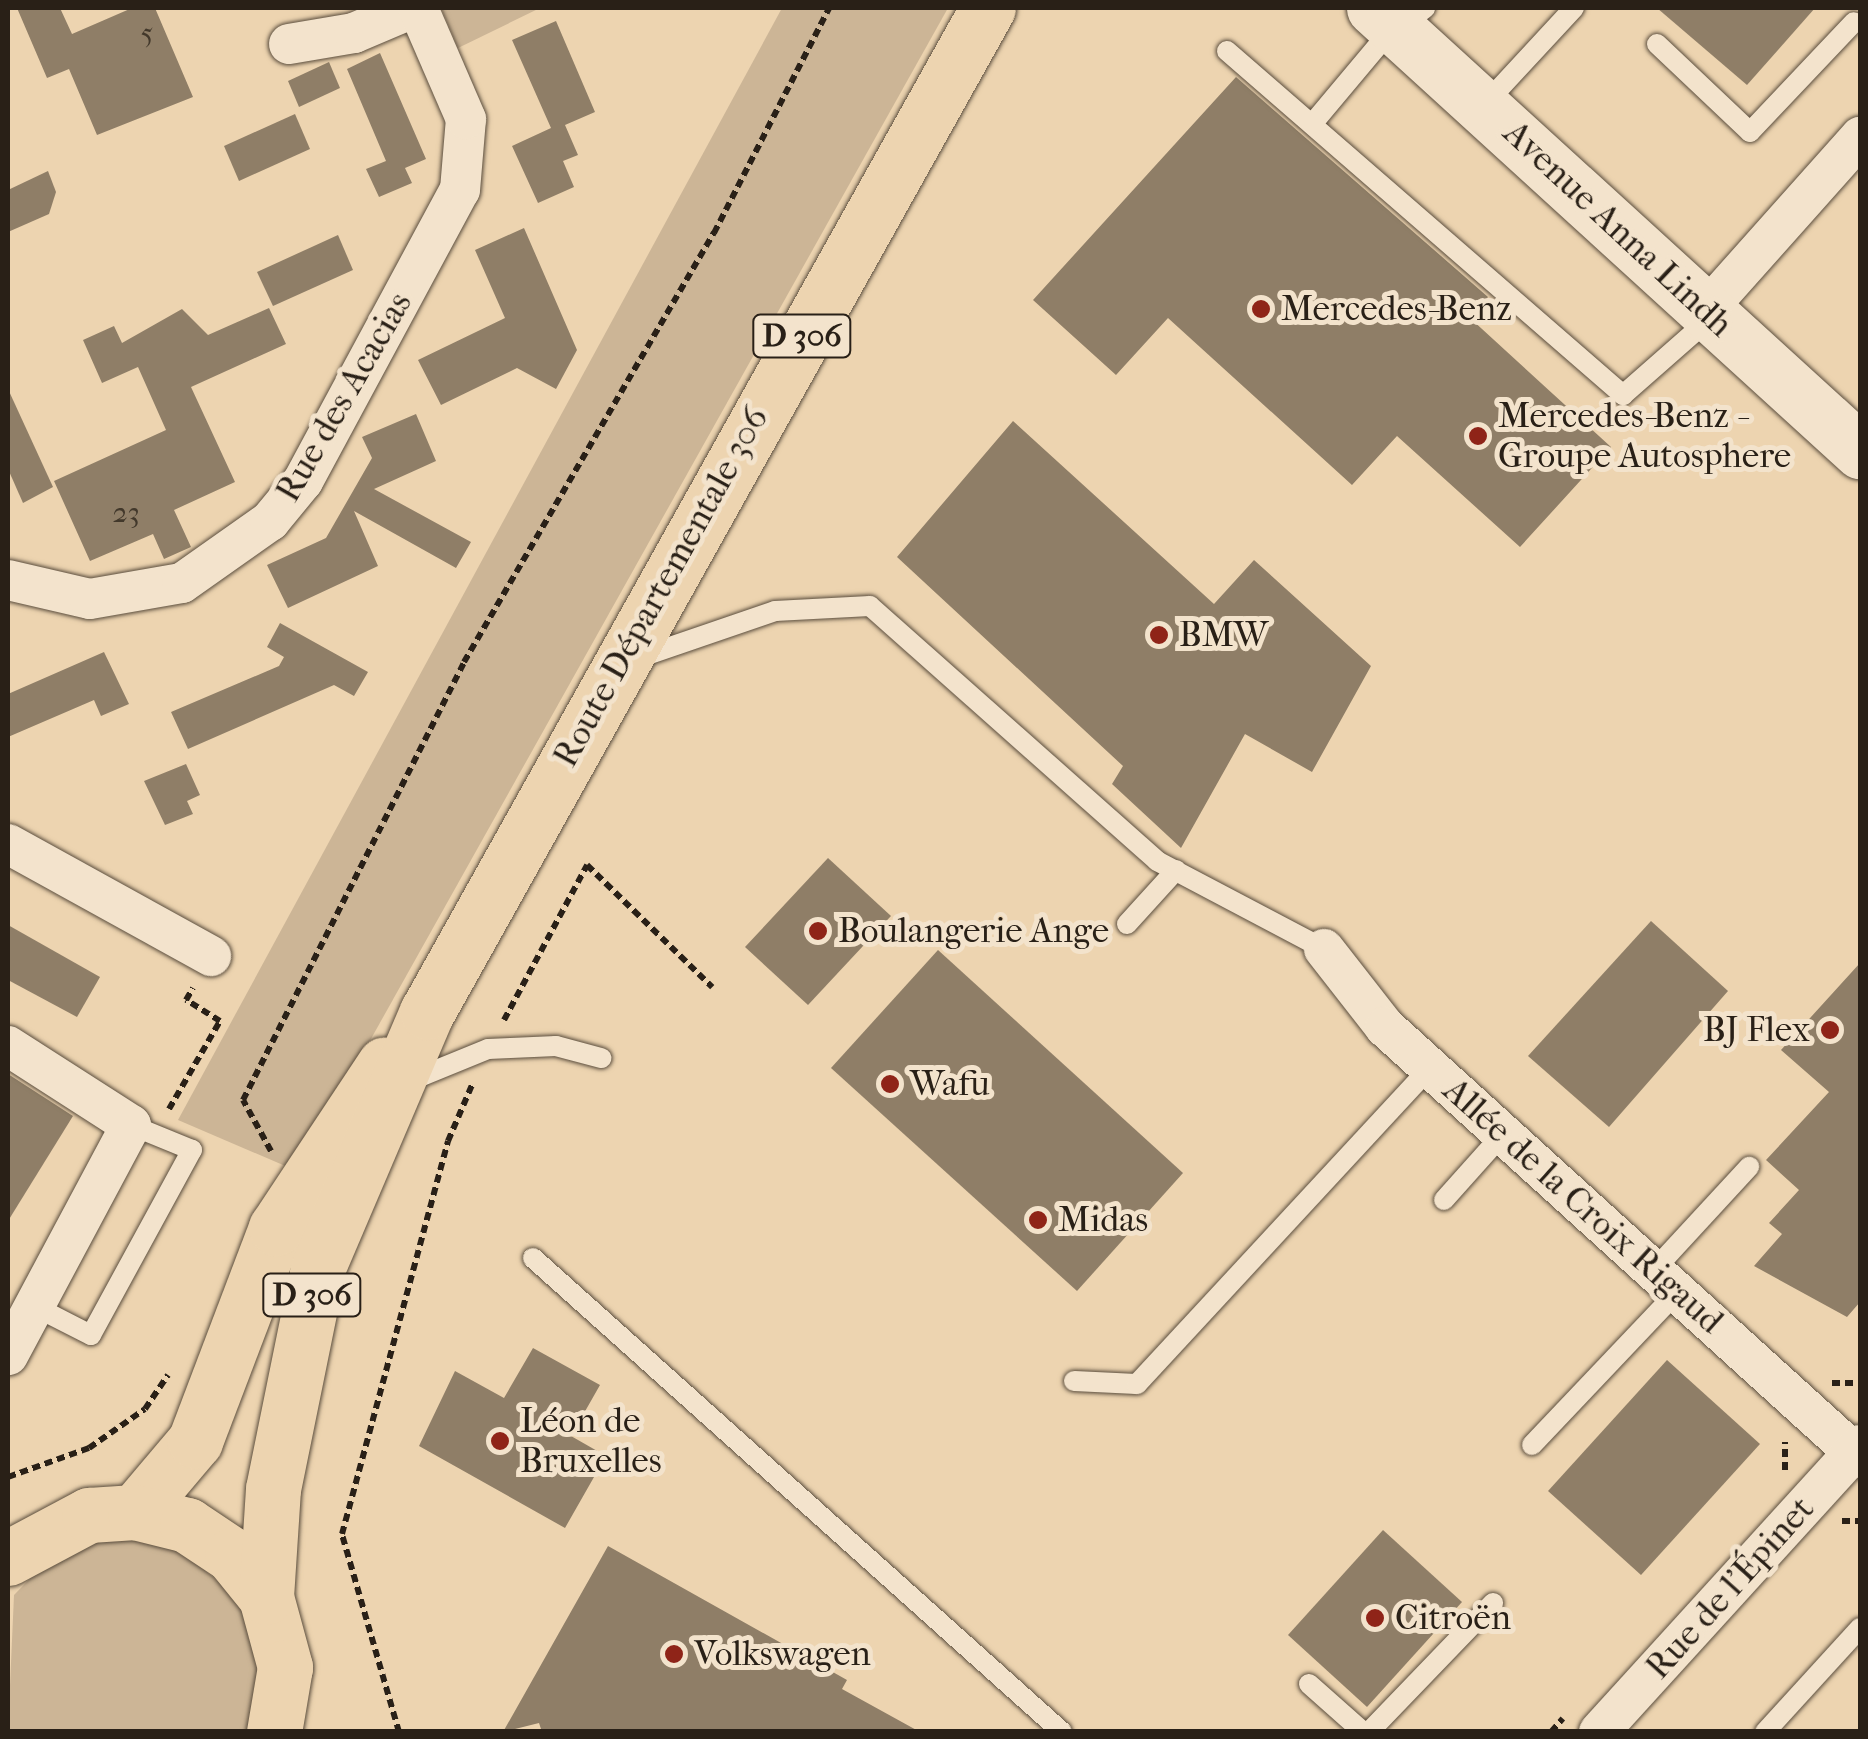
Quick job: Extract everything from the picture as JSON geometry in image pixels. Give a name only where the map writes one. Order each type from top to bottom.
[{"type":"main road","name":"Route Départementale 306","points":[[266,1597],[273,1489],[318,1267],[397,1089],[426,1012],[616,665],[988,8]]},
{"type":"main road","name":"Avenue Anna Lindh","points":[[1400,15],[1484,106],[1860,451]]},
{"type":"main road","name":"Route Départementale 306","points":[[135,1512],[195,1442],[276,1228],[351,1106],[426,1012]]},
{"type":"main road","points":[[20,1540],[135,1512],[187,1525],[232,1554],[266,1597],[280,1630],[288,1722]]},
{"type":"street","points":[[290,44],[354,33],[416,8]]},
{"type":"street","name":"Rue des Acacias","points":[[8,580],[90,599],[182,582],[270,521],[303,480],[460,190],[466,119],[416,8]]},
{"type":"street","points":[[1706,310],[1860,137]]},
{"type":"street","points":[[8,844],[211,956]]},
{"type":"street","name":"Allée de la Croix Rigaud","points":[[1324,949],[1430,1068],[1858,1452]]},
{"type":"street","points":[[8,1046],[130,1125],[8,1355]]},
{"type":"street","name":"Rue de l'Épinet","points":[[1598,1732],[1858,1452]]},
{"type":"lane","points":[[1484,106],[1574,8]]},
{"type":"lane","points":[[1313,123],[1400,15]]},
{"type":"lane","points":[[1657,44],[1750,132],[1858,22]]},
{"type":"lane","points":[[1227,51],[1623,395],[1697,330],[1706,310]]},
{"type":"lane","points":[[616,665],[774,611],[870,606],[1176,870],[1324,949]]},
{"type":"lane","points":[[1126,924],[1176,870]]},
{"type":"lane","points":[[397,1089],[441,1062],[488,1049],[556,1046],[601,1058]]},
{"type":"lane","points":[[1074,1382],[1137,1384],[1430,1068]]},
{"type":"lane","points":[[34,1306],[92,1335],[192,1150],[130,1125]]},
{"type":"lane","points":[[1444,1200],[1503,1134]]},
{"type":"lane","points":[[1532,1445],[1665,1281],[1749,1167]]},
{"type":"lane","points":[[533,1258],[1062,1732]]},
{"type":"lane","points":[[1309,1684],[1366,1732],[1493,1603]]},
{"type":"lane","points":[[1765,1732],[1860,1628]]},
{"type":"path","points":[[266,1169],[272,1153],[243,1100],[464,662],[714,233],[829,8]]},
{"type":"path","points":[[399,1732],[342,1534],[448,1141],[488,1049],[586,865],[712,987]]},
{"type":"path","points":[[130,1125],[175,1106],[220,1021],[186,1000],[211,956]]},
{"type":"path","points":[[8,1476],[89,1448],[144,1409],[177,1362]]},
{"type":"shaded area","points":[[441,8],[540,8],[458,48]]},
{"type":"shaded area","points":[[782,8],[948,8],[297,1171],[178,1120]]},
{"type":"shaded area","points":[[130,1537],[174,1545],[242,1601],[260,1642],[251,1732],[8,1731],[14,1595],[45,1563],[85,1543]]},
{"type":"building","points":[[17,8],[60,8],[72,34],[132,8],[155,8],[193,97],[97,135],[69,69],[47,78]]},
{"type":"building","points":[[1657,8],[1815,8],[1747,85]]},
{"type":"building","points":[[556,21],[595,112],[565,125],[578,155],[563,161],[574,187],[538,203],[512,146],[551,128],[512,40]]},
{"type":"building","points":[[380,53],[426,159],[405,168],[412,183],[379,197],[366,169],[386,161],[347,69]]},
{"type":"building","points":[[329,62],[340,88],[299,107],[288,81]]},
{"type":"building","name":"Mercedes-Benz","points":[[1236,77],[1488,297],[1470,318],[1611,447],[1520,547],[1397,436],[1352,485],[1168,318],[1116,375],[1033,300]]},
{"type":"building","points":[[295,114],[310,149],[239,181],[224,146]]},
{"type":"building","points":[[48,171],[56,192],[49,214],[8,232],[8,190]]},
{"type":"building","points":[[524,228],[577,350],[556,389],[517,368],[441,405],[418,360],[505,318],[475,250]]},
{"type":"building","points":[[338,235],[353,270],[273,306],[257,272]]},
{"type":"building","points":[[269,308],[286,344],[191,387],[235,482],[174,510],[191,547],[164,559],[153,534],[90,561],[54,481],[166,430],[138,367],[102,383],[83,340],[114,326],[122,343],[182,309],[208,335]]},
{"type":"building","points":[[8,389],[53,487],[23,503],[8,469]]},
{"type":"building","points":[[416,414],[436,461],[374,489],[471,542],[456,568],[354,511],[378,566],[288,608],[267,565],[326,538],[372,458],[362,437]]},
{"type":"building","name":"BMW","points":[[1013,421],[1214,604],[1254,560],[1371,666],[1312,772],[1245,734],[1181,848],[1112,784],[1123,766],[897,557]]},
{"type":"building","points":[[280,623],[368,672],[354,696],[334,685],[188,749],[171,712],[279,666],[284,657],[267,647]]},
{"type":"building","points":[[104,652],[129,704],[101,716],[94,700],[8,737],[8,694]]},
{"type":"building","points":[[186,764],[200,795],[187,801],[193,814],[165,825],[144,781]]},
{"type":"building","name":"Boulangerie Ange","points":[[828,858],[891,916],[808,1005],[745,947]]},
{"type":"building","points":[[1651,921],[1728,991],[1609,1127],[1528,1056]]},
{"type":"building","points":[[8,925],[100,977],[77,1017],[8,980]]},
{"type":"building","points":[[938,950],[1183,1173],[1077,1291],[831,1068]]},
{"type":"building","points":[[1860,963],[1860,1302],[1847,1317],[1754,1266],[1782,1234],[1769,1223],[1799,1190],[1766,1160],[1829,1092],[1781,1050]]},
{"type":"building","points":[[8,1074],[73,1116],[8,1221]]},
{"type":"building","name":"Léon de Bruxelles","points":[[533,1348],[600,1385],[571,1436],[606,1456],[565,1528],[419,1446],[455,1371],[504,1398]]},
{"type":"building","points":[[1667,1360],[1760,1444],[1641,1575],[1548,1491]]},
{"type":"building","name":"Citroën","points":[[1383,1530],[1462,1602],[1367,1707],[1288,1635]]},
{"type":"building","name":"Volkswagen","points":[[608,1546],[847,1680],[842,1689],[920,1732],[542,1732],[539,1723],[503,1732]]},
{"type":"place","name":"Mercedes-Benz","points":[[1261,309]]},
{"type":"place","name":"Mercedes-Benz - Groupe Autosphere","points":[[1478,436]]},
{"type":"place","name":"BMW","points":[[1159,635]]},
{"type":"place","name":"Boulangerie Ange","points":[[818,931]]},
{"type":"place","name":"BJ Flex","points":[[1830,1030]]},
{"type":"place","name":"Wafu","points":[[890,1084]]},
{"type":"place","name":"Midas","points":[[1038,1220]]},
{"type":"place","name":"Léon de Bruxelles","points":[[500,1441]]},
{"type":"place","name":"Citroën","points":[[1375,1618]]},
{"type":"place","name":"Volkswagen","points":[[674,1654]]}]
